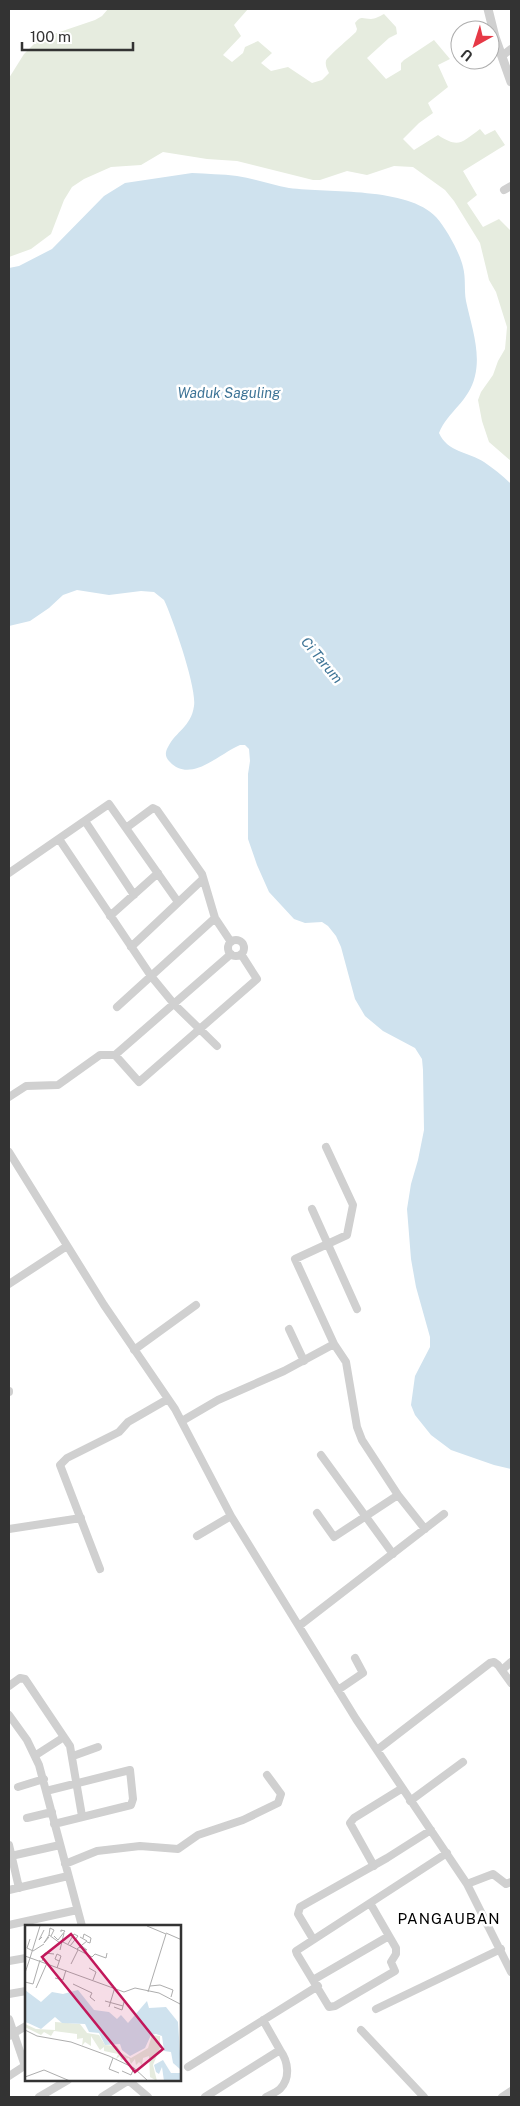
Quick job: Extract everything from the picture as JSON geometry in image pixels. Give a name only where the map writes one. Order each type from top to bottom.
[{"type":"street","points":[[488,9],[511,82]]},
{"type":"street","points":[[502,56],[511,49]]},
{"type":"street","points":[[9,873],[109,804],[178,902]]},
{"type":"street","points":[[126,828],[153,808],[157,810],[202,874],[202,880],[215,918],[231,942]]},
{"type":"street","points":[[85,821],[134,895]]},
{"type":"street","points":[[59,839],[151,976],[174,1004],[217,1046]]},
{"type":"street","points":[[110,916],[158,873]]},
{"type":"street","points":[[131,947],[202,880]]},
{"type":"street","points":[[116,1007],[215,918]]},
{"type":"street","points":[[236,940],[243,944],[244,949],[241,954],[236,956],[231,954],[228,949],[231,942],[236,940]]},
{"type":"street","points":[[9,1097],[26,1086],[58,1085],[100,1056],[116,1055],[231,954]]},
{"type":"street","points":[[116,1055],[139,1082],[257,979],[241,954]]},
{"type":"street","points":[[326,1148],[353,1205],[347,1236],[294,1259],[334,1344],[346,1362],[358,1432],[398,1494],[425,1529]]},
{"type":"street","points":[[9,1152],[67,1246],[182,1421],[231,1516],[338,1690],[401,1789],[468,1884],[511,1972]]},
{"type":"street","points":[[312,1209],[357,1309]]},
{"type":"street","points":[[9,1284],[67,1246]]},
{"type":"street","points":[[134,1350],[196,1305]]},
{"type":"street","points":[[289,1329],[304,1361]]},
{"type":"street","points":[[182,1421],[218,1400],[284,1372],[334,1344]]},
{"type":"street","points":[[100,1569],[60,1468],[62,1461],[119,1432],[128,1422],[168,1399]]},
{"type":"street","points":[[321,1455],[393,1554]]},
{"type":"street","points":[[317,1512],[334,1537],[398,1494]]},
{"type":"street","points":[[299,1626],[444,1514]]},
{"type":"street","points":[[197,1536],[231,1516]]},
{"type":"street","points":[[9,1529],[81,1518]]},
{"type":"street","points":[[338,1690],[363,1673],[355,1658]]},
{"type":"street","points":[[502,1670],[511,1662]]},
{"type":"street","points":[[377,1750],[490,1663],[497,1663],[511,1683]]},
{"type":"street","points":[[9,1686],[20,1678],[26,1679],[64,1737],[73,1756],[82,1816]]},
{"type":"street","points":[[9,1715],[36,1755],[82,1925]]},
{"type":"street","points":[[36,1755],[64,1737]]},
{"type":"street","points":[[73,1756],[98,1747]]},
{"type":"street","points":[[410,1801],[463,1762]]},
{"type":"street","points":[[46,1791],[130,1770],[134,1799],[130,1805],[54,1824]]},
{"type":"street","points":[[65,1864],[97,1851],[140,1846],[172,1850],[182,1848],[198,1834],[244,1820],[278,1803],[281,1794],[267,1775]]},
{"type":"street","points":[[18,1787],[44,1779]]},
{"type":"street","points":[[374,1866],[350,1823],[354,1818],[401,1789]]},
{"type":"street","points":[[27,1818],[52,1812]]},
{"type":"street","points":[[313,1939],[298,1914],[300,1907],[374,1866],[430,1830]]},
{"type":"street","points":[[9,1845],[19,1888]]},
{"type":"street","points":[[11,1856],[60,1845]]},
{"type":"street","points":[[370,1903],[396,1948],[396,1954],[391,1960],[395,1969],[394,1972],[331,2007],[328,2006],[296,1952],[313,1939],[447,1853]]},
{"type":"street","points":[[468,1884],[492,1874],[506,1884],[511,1882]]},
{"type":"street","points":[[9,1890],[68,1876]]},
{"type":"street","points":[[9,1925],[77,1910]]},
{"type":"street","points":[[188,2067],[264,2020],[316,1983],[389,1936]]},
{"type":"street","points":[[376,2009],[501,1949]]},
{"type":"street","points":[[9,1961],[25,1958]]},
{"type":"street","points":[[9,1994],[25,1991]]},
{"type":"street","points":[[9,2019],[11,2034],[25,2064]]},
{"type":"street","points":[[264,2020],[287,2061],[285,2080],[280,2088],[266,2097]]},
{"type":"street","points":[[11,2034],[25,2027]]},
{"type":"street","points":[[362,2030],[424,2097]]},
{"type":"street","points":[[204,2097],[280,2050]]},
{"type":"street","points":[[9,2076],[25,2067]]},
{"type":"street","points":[[39,2097],[66,2081]]},
{"type":"street","points":[[102,2097],[127,2081]]},
{"type":"street","points":[[130,2081],[148,2097]]},
{"type":"street","points":[[502,2097],[511,2092]]},
{"type":"shaded area","points":[[108,9],[248,9],[234,25],[241,36],[223,55],[232,62],[243,53],[245,47],[258,41],[272,53],[261,63],[271,71],[288,67],[312,83],[322,80],[329,73],[326,64],[327,59],[356,32],[355,23],[361,18],[373,19],[384,14],[396,27],[397,34],[389,38],[367,58],[386,79],[401,70],[401,63],[404,60],[434,40],[450,59],[438,65],[448,87],[428,103],[433,113],[419,123],[403,139],[414,150],[438,135],[456,143],[480,129],[485,135],[495,130],[505,145],[463,171],[477,195],[467,203],[483,227],[499,219],[511,231],[511,461],[489,442],[478,400],[481,392],[493,375],[505,349],[507,327],[496,292],[489,280],[480,243],[445,190],[413,167],[394,166],[367,175],[347,171],[320,180],[313,180],[237,161],[207,159],[163,152],[141,165],[111,167],[84,179],[72,187],[64,200],[51,234],[31,249],[9,257],[9,78],[24,54],[39,39],[102,16]]},
{"type":"water","name":"Waduk Saguling","points":[[192,173],[237,176],[289,188],[367,193],[407,201],[423,207],[436,217],[452,241],[463,267],[466,301],[473,329],[477,367],[468,393],[448,418],[439,433],[447,444],[484,462],[511,484],[511,1469],[451,1450],[431,1435],[415,1415],[411,1405],[415,1376],[430,1347],[430,1337],[416,1287],[411,1259],[407,1209],[424,1130],[422,1059],[415,1048],[383,1031],[365,1016],[355,999],[341,947],[336,936],[328,926],[322,922],[305,923],[294,919],[269,892],[248,839],[249,749],[245,745],[240,745],[205,765],[186,770],[177,768],[167,758],[168,747],[190,719],[194,706],[194,697],[184,653],[164,600],[154,592],[141,591],[109,595],[77,590],[63,595],[49,608],[30,621],[9,626],[9,268],[19,266],[52,249],[104,196],[125,183]]},
{"type":"district","name":"PANGAUBAN","points":[[449,1918]]},
{"type":"water label","name":"Ci Tarum","points":[[322,660]]}]
